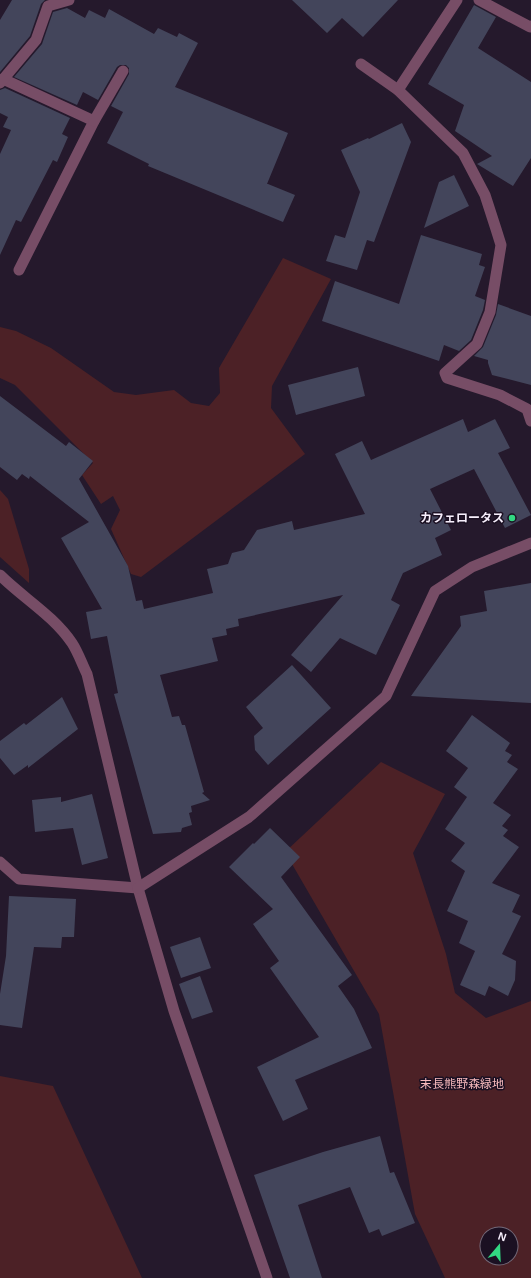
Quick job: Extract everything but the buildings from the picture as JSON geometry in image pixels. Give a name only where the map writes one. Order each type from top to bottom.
[{"type":"street","points":[[69,0],[48,6],[36,40],[1,81],[94,121]]},
{"type":"street","points":[[398,90],[457,0]]},
{"type":"street","points":[[479,0],[530,27],[531,26]]},
{"type":"street","points":[[361,64],[398,90],[463,153],[485,195],[501,245],[490,312],[477,344],[445,373],[447,378],[500,394],[527,410],[531,421]]},
{"type":"street","points":[[19,270],[94,121],[123,71]]},
{"type":"street","points":[[0,862],[19,879],[138,888],[250,817],[386,696],[435,591],[472,568],[531,543]]},
{"type":"street","points":[[0,575],[55,622],[73,644],[87,674],[138,888],[174,1011],[267,1278]]},
{"type":"green space","points":[[283,258],[331,279],[272,386],[271,408],[305,454],[141,577],[131,574],[111,529],[120,510],[113,496],[101,504],[82,475],[93,463],[15,385],[0,378],[0,327],[16,331],[51,348],[114,392],[136,395],[174,390],[191,403],[209,406],[220,393],[219,368]]},
{"type":"green space","points":[[0,490],[8,499],[29,569],[29,583],[0,557]]},
{"type":"green space","name":"末長熊野森緑地","points":[[381,762],[445,794],[413,853],[446,954],[455,993],[486,1018],[531,1001],[531,1278],[445,1278],[415,1214],[379,1014],[285,852]]},
{"type":"green space","points":[[0,1076],[53,1086],[142,1278],[0,1278]]},
{"type":"place","name":"カフェロータス","points":[[512,518]]}]
